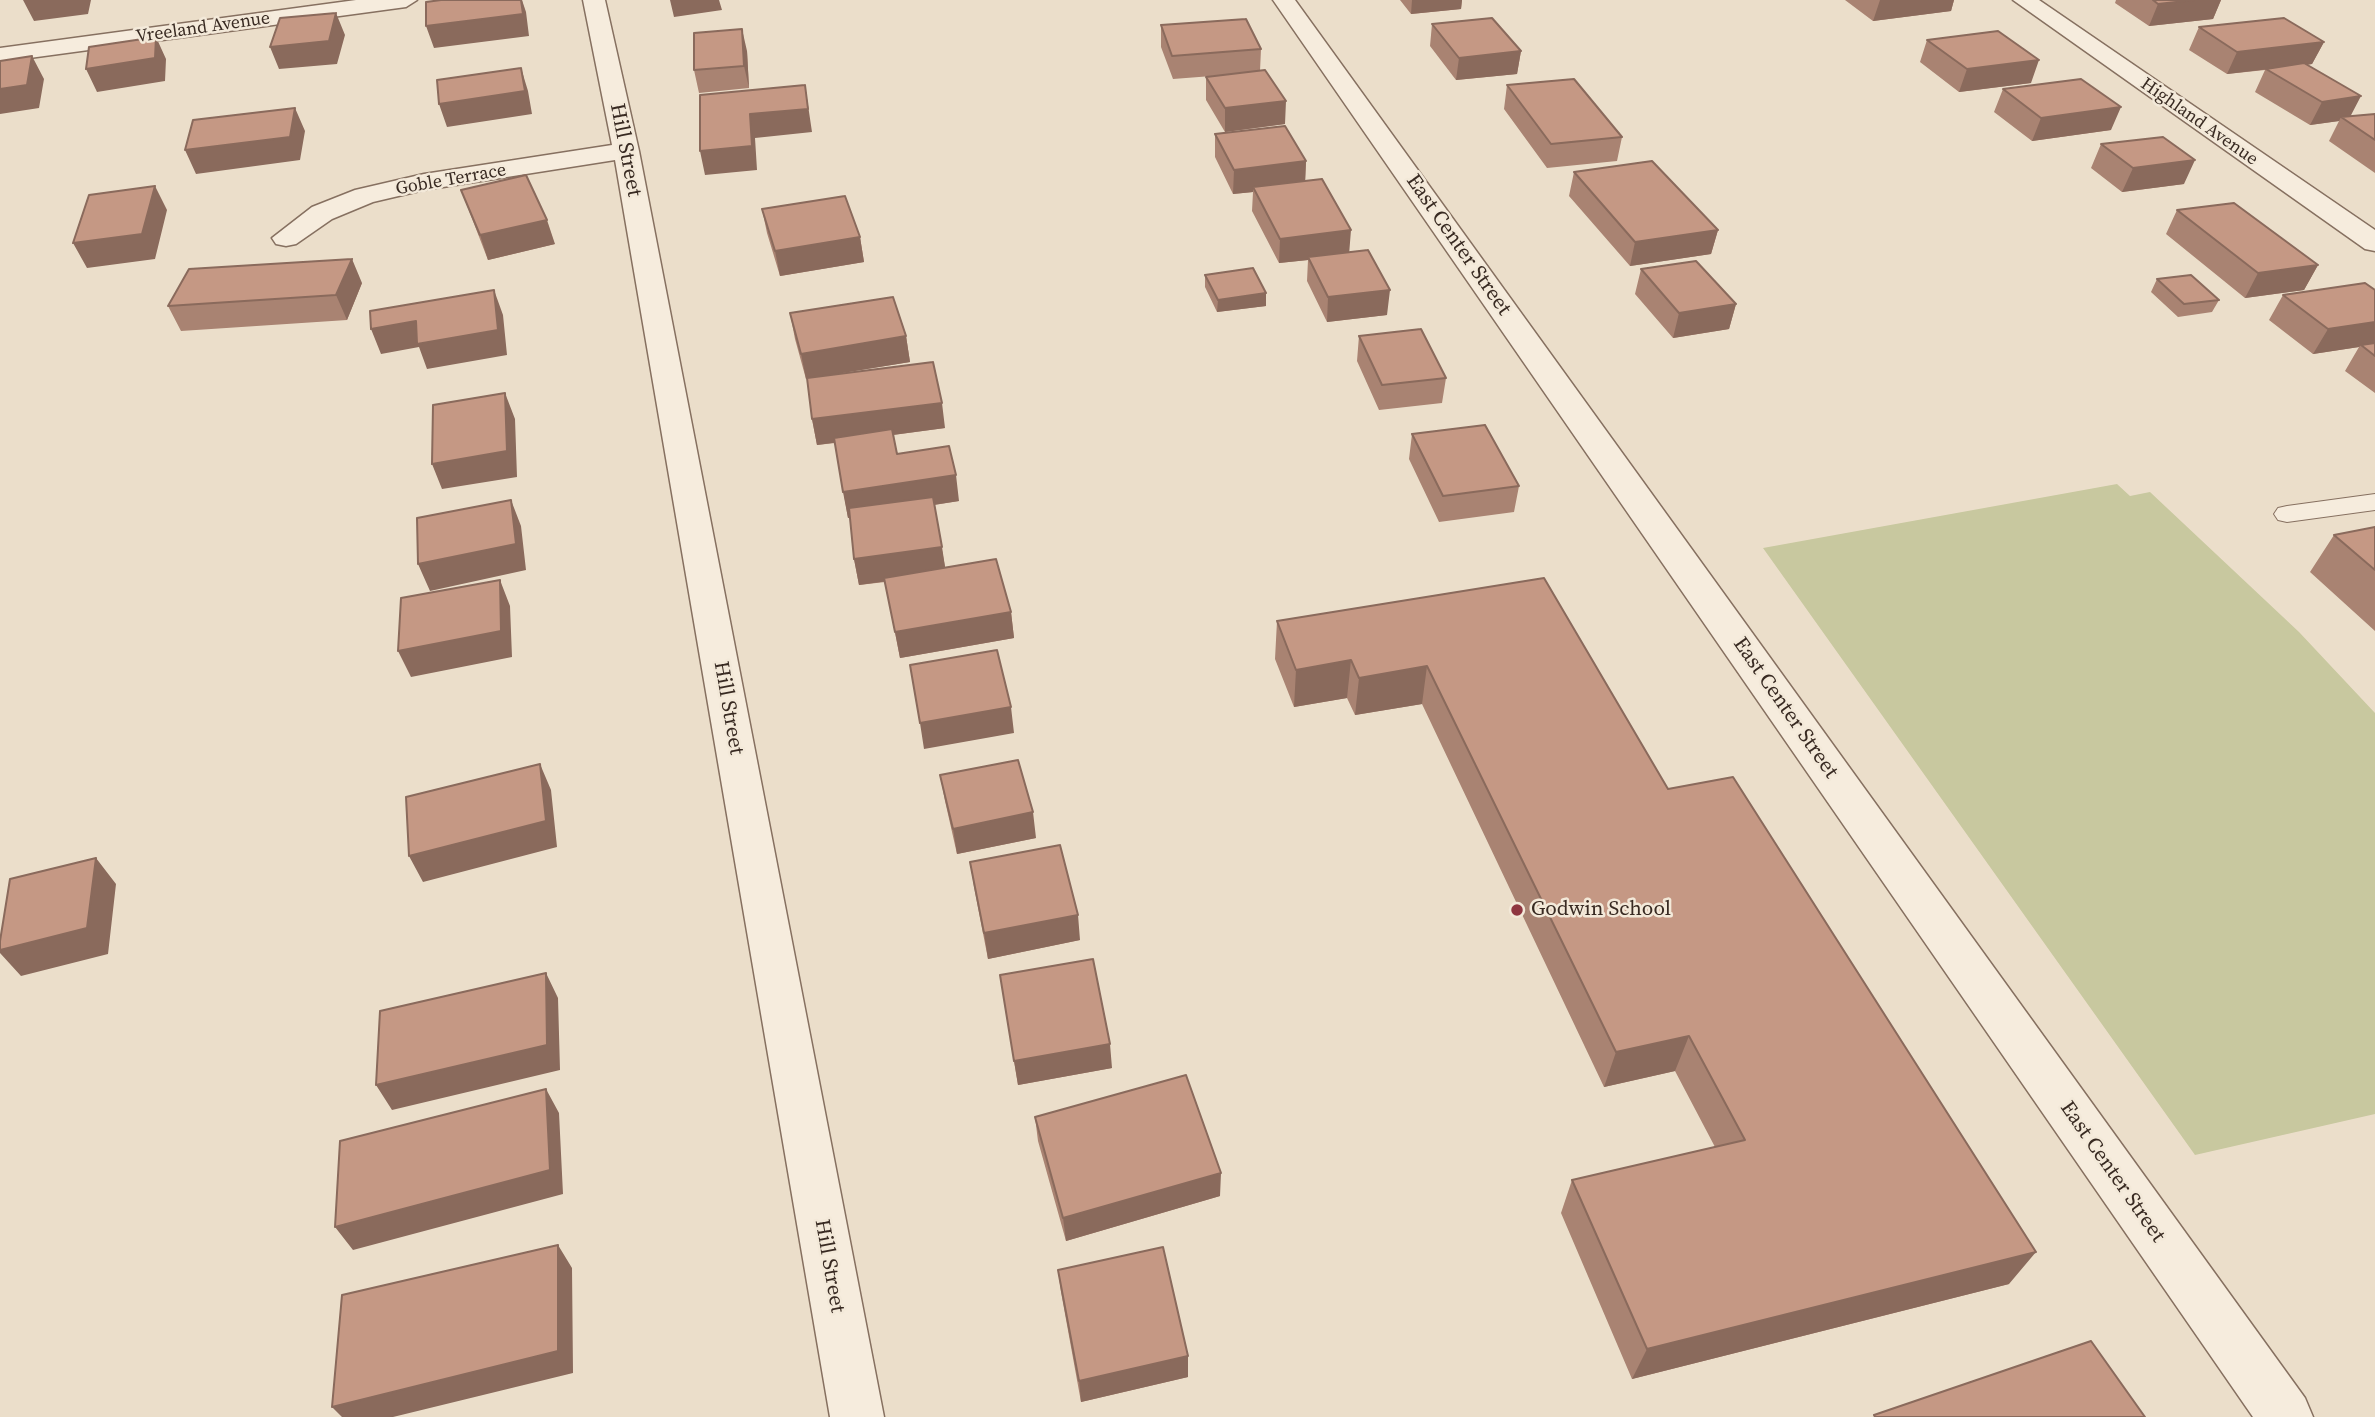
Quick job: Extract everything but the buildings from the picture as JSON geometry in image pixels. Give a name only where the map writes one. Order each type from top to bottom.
[{"type":"street","name":"Vreeland Avenue","points":[[0,55],[406,0]]},
{"type":"street","name":"Hill Street","points":[[594,0],[626,151],[857,1417]]},
{"type":"street","name":"East Center Street","points":[[1284,0],[2286,1417]]},
{"type":"street","name":"Highland Avenue","points":[[2024,0],[2375,243]]},
{"type":"street","name":"Goble Terrace","points":[[286,238],[322,213],[364,196],[424,182],[626,151]]},
{"type":"lane","points":[[2287,514],[2375,502]]},
{"type":"green space","points":[[2117,484],[2130,496],[2150,492],[2299,632],[2375,713],[2375,1114],[2195,1155],[1763,548]]},
{"type":"place","name":"Godwin School","points":[[1517,910]]}]
